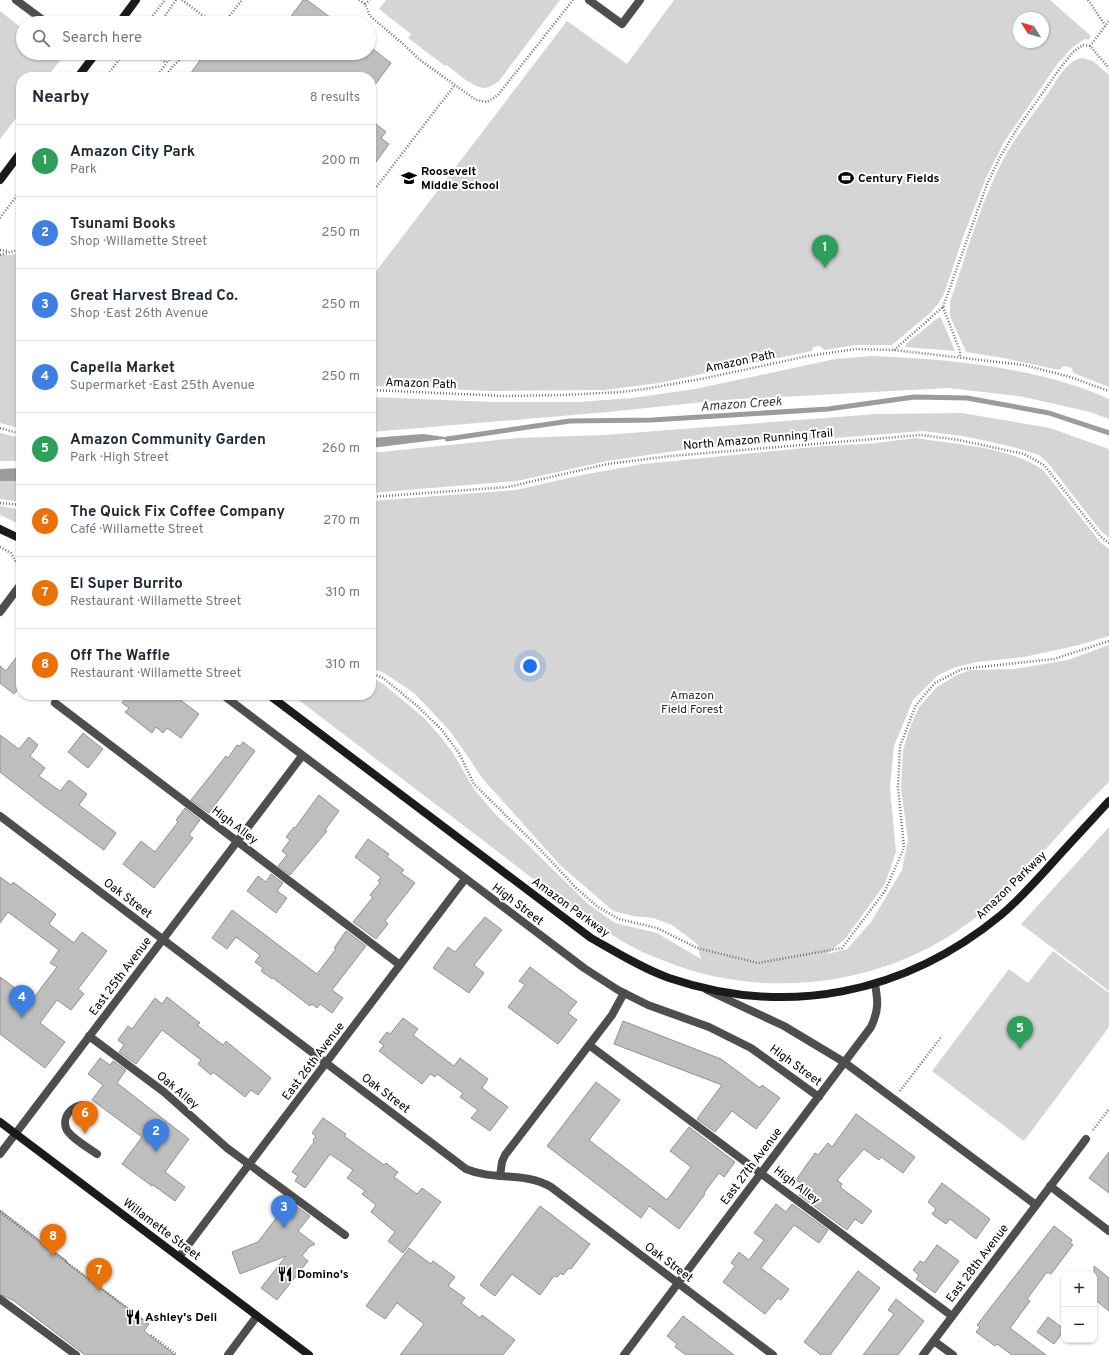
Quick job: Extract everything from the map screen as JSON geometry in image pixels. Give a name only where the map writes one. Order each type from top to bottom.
[{"type":"main road","points":[[124,16],[136,0]]},
{"type":"main road","points":[[81,72],[88,60]]},
{"type":"main road","points":[[0,180],[16,159]]},
{"type":"main road","points":[[0,529],[16,537]]},
{"type":"main road","name":"Amazon Parkway","points":[[276,700],[591,938],[627,959],[668,977],[703,988],[735,994],[792,997],[841,992],[900,976],[936,960],[968,940],[1002,914],[1033,884],[1109,801]]},
{"type":"main road","name":"Willamette Street","points":[[0,1122],[309,1355]]},
{"type":"street","points":[[16,0],[38,16]]},
{"type":"street","points":[[589,0],[622,24],[640,0]]},
{"type":"street","points":[[0,612],[16,591]]},
{"type":"street","name":"High Street","points":[[229,700],[584,968],[624,993],[648,1005],[709,1027],[742,1043],[819,1097]]},
{"type":"street","name":"High Alley","points":[[55,703],[400,965]]},
{"type":"street","name":"East 25th Avenue","points":[[0,1154],[302,756]]},
{"type":"street","name":"Oak Street","points":[[0,816],[466,1169],[482,1174],[527,1178],[543,1182],[773,1355]]},
{"type":"street","name":"East 26th Avenue","points":[[179,1257],[465,879]]},
{"type":"street","name":"East 27th Avenue","points":[[624,1355],[871,1027],[876,1016],[878,1003],[875,984]]},
{"type":"street","name":"High Street","points":[[703,988],[788,1029],[844,1062],[1036,1205]]},
{"type":"street","points":[[500,1176],[502,1162],[505,1155],[614,1011],[624,993]]},
{"type":"street","name":"Oak Alley","points":[[89,1036],[164,1092],[214,1137],[345,1235]]},
{"type":"street","name":"High Alley","points":[[589,1045],[952,1316]]},
{"type":"street","points":[[90,1107],[82,1104],[68,1112],[64,1120],[66,1128],[70,1133],[97,1154]]},
{"type":"street","name":"East 28th Avenue","points":[[924,1355],[1086,1138]]},
{"type":"street","points":[[1050,1186],[1109,1231]]},
{"type":"street","points":[[0,1299],[76,1355]]},
{"type":"street","points":[[228,1355],[257,1316]]},
{"type":"street","points":[[934,1341],[953,1355]]},
{"type":"path","points":[[152,16],[165,0]]},
{"type":"path","points":[[165,16],[176,0]]},
{"type":"path","points":[[182,0],[204,16]]},
{"type":"path","points":[[229,16],[242,0]]},
{"type":"path","points":[[360,0],[365,4],[370,16]]},
{"type":"path","points":[[365,4],[370,0]]},
{"type":"path","points":[[376,21],[420,60],[454,86],[476,100],[487,102],[498,95],[572,0]]},
{"type":"path","points":[[1088,0],[1106,25]]},
{"type":"path","points":[[1090,46],[1109,21]]},
{"type":"path","points":[[894,350],[943,307],[987,184],[1000,157],[1017,129],[1061,67],[1073,52],[1083,45],[1090,46],[1109,68]]},
{"type":"path","points":[[110,72],[119,60]]},
{"type":"path","points":[[163,60],[166,63]]},
{"type":"path","points":[[160,72],[168,60]]},
{"type":"path","points":[[169,72],[179,60]]},
{"type":"path","points":[[376,187],[454,86]]},
{"type":"path","points":[[0,218],[16,197]]},
{"type":"path","points":[[0,250],[5,252],[16,249]]},
{"type":"path","points":[[0,255],[16,250]]},
{"type":"path","points":[[943,307],[960,351],[960,357]]},
{"type":"path","name":"Amazon Path","points":[[376,390],[505,396],[620,392],[706,378],[808,356],[856,349],[894,350],[1024,365],[1070,377],[1109,391]]},
{"type":"path","points":[[0,428],[16,433]]},
{"type":"path","name":"North Amazon Running Trail","points":[[376,497],[508,487],[607,464],[671,456],[921,435],[959,440],[1024,454],[1044,465],[1101,537],[1109,543]]},
{"type":"path","points":[[0,503],[16,505]]},
{"type":"path","points":[[0,547],[11,553],[16,562]]},
{"type":"path","points":[[376,675],[383,678],[416,705],[441,729],[459,753],[474,784],[537,846],[575,887],[598,907],[619,919],[657,928],[696,948],[758,963],[842,948],[885,892],[904,848],[898,787],[900,746],[916,705],[935,683],[962,669],[1054,659],[1109,641]]},
{"type":"path","points":[[894,1099],[942,1036]]},
{"type":"path","points":[[1086,1138],[1109,1109]]},
{"type":"path","points":[[0,1212],[147,1323]]},
{"type":"path","points":[[151,1335],[178,1355]]},
{"type":"green space","points":[[386,0],[560,0],[499,81],[485,88],[470,83],[408,38],[411,34],[379,9]]},
{"type":"green space","points":[[674,0],[1050,0],[1091,36],[1089,40],[1085,39],[1073,47],[1058,63],[1004,142],[986,178],[963,237],[944,294],[938,304],[930,313],[892,345],[856,345],[824,350],[820,346],[813,347],[812,351],[659,383],[605,390],[491,391],[425,388],[423,384],[416,384],[412,388],[376,386],[376,271],[567,21],[627,64]]},
{"type":"green space","points":[[0,11],[16,24],[16,60],[60,60],[51,72],[16,72],[16,118],[0,139]]},
{"type":"green space","points":[[1082,58],[1093,61],[1109,75],[1109,387],[1073,373],[1072,368],[1064,366],[1059,370],[966,352],[950,316],[950,302],[972,235],[991,184],[1004,158],[1062,72],[1071,63]]},
{"type":"green space","points":[[16,253],[16,428],[0,423],[0,255]]},
{"type":"green space","points":[[939,317],[941,318],[955,351],[905,347],[907,343]]},
{"type":"green space","points":[[871,356],[931,359],[961,362],[1023,372],[1082,388],[1109,399],[1109,419],[1090,412],[1019,396],[948,388],[723,400],[608,412],[376,432],[376,397],[493,402],[578,402],[632,398],[695,389],[835,359]]},
{"type":"green space","points":[[962,413],[1050,428],[1109,449],[1109,538],[1100,530],[1048,463],[1039,455],[1009,446],[963,436],[923,431],[682,450],[607,461],[517,481],[376,493],[376,452],[517,438],[604,435],[877,414]]},
{"type":"green space","points":[[0,433],[16,437],[16,461],[0,461]]},
{"type":"green space","name":"Amazon Field Forest","points":[[916,438],[998,451],[1029,462],[1043,470],[1101,543],[1109,549],[1109,636],[1079,645],[1024,657],[976,662],[953,668],[937,676],[913,700],[894,746],[890,787],[896,852],[885,884],[845,939],[827,954],[847,949],[871,922],[902,870],[908,840],[901,789],[903,750],[909,730],[919,707],[937,687],[955,676],[970,670],[1015,669],[1068,660],[1109,645],[1109,782],[1011,886],[975,918],[942,941],[905,959],[867,972],[827,980],[786,983],[746,981],[706,974],[667,962],[640,951],[598,926],[558,898],[299,700],[376,700],[376,680],[382,683],[423,717],[453,753],[474,789],[496,815],[588,904],[615,923],[657,933],[701,959],[697,944],[672,925],[653,918],[633,916],[613,911],[560,865],[482,778],[450,731],[414,693],[384,673],[376,670],[376,501],[516,490],[582,475],[643,464],[824,446],[867,444]]},
{"type":"green space","points":[[0,481],[16,481],[16,501],[0,499]]},
{"type":"green space","points":[[0,506],[16,509],[16,523],[0,515]]},
{"type":"green space","points":[[1109,827],[1109,991],[1021,924]]},
{"type":"green space","points":[[1053,951],[1109,993],[1109,1027],[1024,1141],[932,1071],[1009,969],[1028,983]]},
{"type":"shaded area","points":[[423,434],[453,438],[376,447],[376,438]]},
{"type":"shaded area","points":[[16,468],[16,481],[0,481],[0,469]]},
{"type":"building","points":[[303,0],[307,0],[329,16],[291,16]]},
{"type":"building","points":[[376,51],[391,63],[376,83],[376,72],[192,72],[200,60],[376,60]]},
{"type":"building","points":[[376,124],[386,132],[381,138],[389,144],[376,162]]},
{"type":"building","points":[[16,658],[16,692],[14,694],[0,683],[0,666],[6,671]]},
{"type":"building","points":[[124,700],[181,700],[199,714],[181,738],[167,728],[163,733],[156,727],[152,733],[125,712],[129,708],[122,703]]},
{"type":"building","points":[[83,733],[103,749],[88,768],[68,752]]},
{"type":"building","points":[[0,735],[19,749],[29,737],[38,745],[30,756],[45,768],[39,776],[60,791],[69,780],[87,794],[79,805],[116,833],[104,850],[0,772]]},
{"type":"building","points":[[243,742],[255,751],[209,813],[191,800],[226,756],[228,758],[237,745],[240,746]]},
{"type":"building","points":[[319,795],[339,811],[325,830],[327,831],[290,875],[278,866],[287,855],[282,851],[290,840],[286,837],[294,827],[295,828]]},
{"type":"building","points":[[185,808],[200,820],[189,835],[193,838],[154,888],[123,864],[141,841],[155,852],[178,822],[176,820]]},
{"type":"building","points":[[368,839],[389,854],[387,857],[404,870],[401,873],[415,883],[385,921],[388,924],[376,939],[353,922],[373,897],[370,895],[380,883],[378,881],[381,877],[355,857]]},
{"type":"building","points":[[271,874],[283,883],[277,891],[287,898],[276,913],[247,891],[258,876],[266,882]]},
{"type":"building","points":[[0,877],[11,885],[13,882],[56,914],[49,924],[74,943],[82,932],[107,951],[78,989],[84,994],[71,1010],[57,1000],[40,1023],[65,1042],[45,1068],[0,1034],[0,977],[32,1000],[57,967],[50,963],[59,950],[8,912],[0,923]]},
{"type":"building","points":[[232,910],[317,974],[336,949],[334,948],[346,931],[366,946],[332,990],[343,998],[332,1013],[320,1004],[317,1008],[312,1004],[310,1006],[273,978],[272,979],[261,971],[263,968],[255,962],[260,955],[236,937],[227,949],[212,938]]},
{"type":"building","points":[[485,917],[502,930],[474,965],[484,973],[469,993],[433,968],[448,947],[455,952]]},
{"type":"building","points":[[530,967],[577,1002],[568,1013],[577,1020],[558,1044],[508,1007],[525,985],[519,981]]},
{"type":"building","points":[[167,997],[200,1023],[197,1025],[223,1045],[226,1041],[271,1078],[258,1095],[251,1090],[245,1097],[213,1072],[211,1075],[198,1064],[201,1060],[162,1030],[136,1064],[119,1052],[124,1045],[118,1040],[128,1026],[132,1029],[155,998],[162,1004]]},
{"type":"building","points":[[403,1018],[418,1029],[413,1035],[454,1066],[460,1058],[488,1079],[482,1088],[508,1107],[490,1131],[471,1118],[478,1110],[460,1097],[463,1093],[437,1074],[435,1077],[430,1074],[422,1084],[379,1051],[384,1045],[379,1042],[387,1032],[390,1034]]},
{"type":"building","points":[[623,1021],[721,1059],[760,1088],[762,1085],[780,1098],[756,1129],[732,1111],[715,1132],[697,1119],[722,1085],[614,1044]]},
{"type":"building","points":[[100,1058],[110,1065],[113,1061],[126,1070],[117,1083],[189,1139],[165,1172],[185,1187],[175,1201],[122,1164],[142,1137],[92,1100],[103,1085],[88,1074]]},
{"type":"building","points":[[596,1082],[620,1100],[589,1140],[667,1200],[691,1167],[670,1151],[689,1127],[735,1162],[724,1177],[719,1173],[679,1229],[649,1206],[641,1218],[547,1146]]},
{"type":"building","points":[[856,1114],[915,1157],[903,1173],[881,1157],[879,1160],[864,1149],[837,1180],[842,1184],[840,1187],[872,1211],[862,1224],[855,1219],[847,1230],[799,1195],[801,1193],[796,1189],[801,1183],[796,1180],[815,1153],[818,1155],[828,1143],[832,1147]]},
{"type":"building","points":[[323,1118],[346,1134],[344,1136],[384,1165],[386,1163],[398,1172],[394,1177],[417,1194],[422,1188],[441,1202],[403,1253],[388,1241],[395,1232],[371,1212],[376,1205],[362,1194],[365,1191],[347,1178],[353,1170],[330,1154],[305,1188],[295,1181],[298,1176],[292,1172],[314,1142],[313,1140],[316,1136],[312,1133]]},
{"type":"building","points":[[1109,1152],[1109,1193],[1089,1178]]},
{"type":"building","points":[[942,1183],[990,1219],[976,1239],[950,1219],[946,1224],[932,1214],[936,1209],[928,1202]]},
{"type":"building","points":[[289,1201],[310,1216],[298,1231],[315,1244],[309,1247],[302,1256],[308,1261],[277,1300],[261,1288],[286,1256],[240,1274],[232,1252],[258,1242]]},
{"type":"building","points":[[776,1204],[786,1212],[792,1204],[828,1230],[819,1243],[794,1225],[761,1268],[789,1289],[781,1300],[778,1298],[765,1314],[723,1282],[735,1266],[731,1263],[739,1252],[749,1260],[764,1240],[754,1233]]},
{"type":"building","points":[[540,1206],[590,1244],[571,1269],[569,1268],[563,1275],[561,1273],[557,1277],[554,1276],[540,1295],[512,1274],[495,1296],[480,1285]]},
{"type":"building","points":[[0,1210],[149,1324],[144,1331],[175,1355],[85,1355],[14,1301],[0,1294]]},
{"type":"building","points":[[1054,1226],[1072,1240],[1070,1243],[1073,1245],[1051,1274],[1047,1272],[1027,1299],[1030,1301],[1010,1328],[1046,1355],[1012,1355],[997,1344],[995,1346],[976,1332],[980,1327],[977,1325]]},
{"type":"building","points":[[937,1245],[959,1261],[935,1293],[916,1279],[919,1275],[913,1270],[920,1261],[924,1263]]},
{"type":"building","points":[[409,1248],[431,1264],[433,1261],[455,1277],[448,1286],[465,1298],[461,1303],[480,1318],[482,1315],[515,1340],[503,1355],[400,1355],[424,1324],[397,1303],[385,1319],[366,1306]]},
{"type":"building","points":[[1094,1266],[1109,1278],[1109,1311],[1097,1301],[1097,1271],[1094,1271]]},
{"type":"building","points":[[858,1271],[880,1288],[830,1355],[821,1355],[804,1342]]},
{"type":"building","points":[[896,1299],[924,1321],[898,1355],[863,1355],[894,1314],[888,1310]]},
{"type":"building","points":[[683,1316],[734,1355],[686,1355],[675,1347],[677,1344],[667,1336]]},
{"type":"building","points":[[1048,1317],[1061,1327],[1061,1335],[1054,1344],[1037,1332]]},
{"type":"waterway","name":"Amazon Creek","points":[[447,439],[570,421],[652,420],[828,409],[914,397],[967,398],[1049,413],[1109,433]]},
{"type":"place","name":"Roosevelt Middle School","points":[[409,178]]},
{"type":"place","name":"Century Fields","points":[[846,178]]},
{"type":"place","name":"Amazon City Park","points":[[825,268]]},
{"type":"place","name":"Capella Market","points":[[22,1018]]},
{"type":"place","name":"Amazon Community Garden","points":[[1020,1049]]},
{"type":"place","name":"The Quick Fix Coffee Company","points":[[85,1134]]},
{"type":"place","name":"Tsunami Books","points":[[156,1152]]},
{"type":"place","name":"Great Harvest Bread Co.","points":[[284,1228]]},
{"type":"place","name":"Off The Waffle","points":[[53,1257]]},
{"type":"place","name":"Domino's","points":[[285,1274]]},
{"type":"place","name":"El Super Burrito","points":[[99,1291]]},
{"type":"place","name":"Ashley's Deli","points":[[133,1317]]}]
